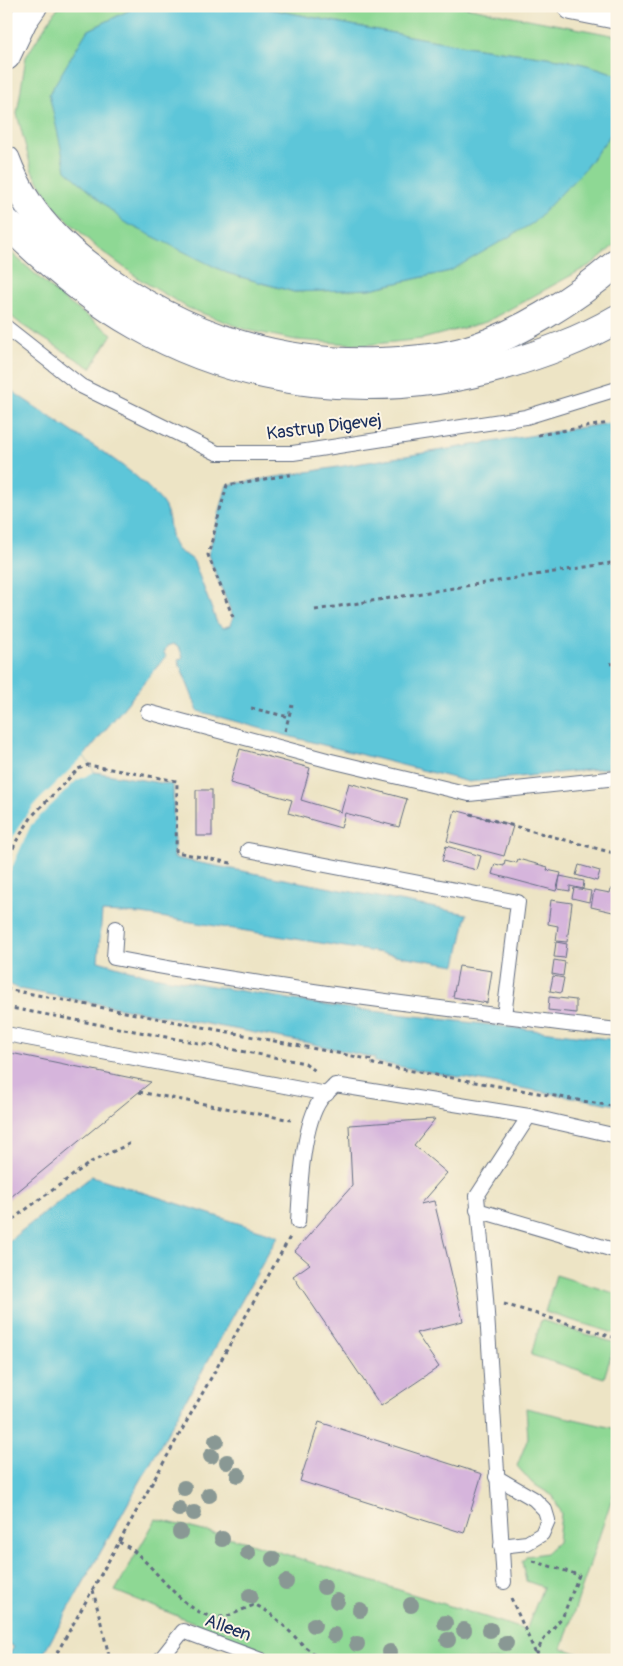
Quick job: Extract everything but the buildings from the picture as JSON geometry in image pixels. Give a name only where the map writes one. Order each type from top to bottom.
[{"type":"highway","points":[[6,56],[33,6]]},
{"type":"highway","points":[[572,6],[617,15]]},
{"type":"highway","points":[[6,160],[14,181],[25,201],[38,218],[55,237],[98,273],[133,297],[182,324],[245,346],[278,355],[354,363],[420,360],[459,352],[498,339],[538,318],[592,285],[617,263]]},
{"type":"highway","points":[[6,222],[78,286],[137,326],[169,343],[210,359],[253,372],[298,381],[370,386],[422,382],[484,371],[532,356],[604,326],[617,318]]},
{"type":"lane","name":"Kastrup Digevej","points":[[6,327],[82,386],[217,453],[293,453],[526,417],[617,389]]},
{"type":"lane","points":[[148,712],[327,760],[469,794],[617,778]]},
{"type":"lane","points":[[248,850],[518,902],[504,1016]]},
{"type":"lane","points":[[116,928],[114,958],[170,969],[355,998],[617,1030]]},
{"type":"lane","points":[[6,1034],[331,1090],[529,1116],[617,1136]]},
{"type":"lane","points":[[298,1222],[309,1123],[321,1099],[331,1090]]},
{"type":"lane","points":[[504,1582],[486,1298],[477,1196],[529,1116]]},
{"type":"lane","points":[[478,1210],[617,1252]]},
{"type":"lane","points":[[496,1477],[534,1499],[545,1510],[548,1520],[542,1534],[527,1542],[501,1549]]},
{"type":"lane","name":"Alleen","points":[[160,1660],[183,1631],[261,1660]]},
{"type":"path","points":[[532,436],[609,424]]},
{"type":"path","points":[[233,617],[208,555],[227,485],[299,473]]},
{"type":"path","points":[[315,610],[617,562]]},
{"type":"path","points":[[610,664],[617,663]]},
{"type":"path","points":[[284,735],[292,705]]},
{"type":"path","points":[[251,708],[288,717]]},
{"type":"path","points":[[286,728],[295,730]]},
{"type":"path","points":[[6,863],[17,840],[33,815],[78,769],[88,765],[177,781],[176,852],[231,863],[248,850]]},
{"type":"path","points":[[6,988],[373,1060],[373,1064],[617,1107]]},
{"type":"path","points":[[6,1007],[305,1063],[331,1090]]},
{"type":"path","points":[[139,1092],[309,1123]]},
{"type":"path","points":[[6,1224],[91,1162],[133,1142]]},
{"type":"path","points":[[53,1660],[298,1222]]},
{"type":"path","points":[[486,1298],[616,1338]]},
{"type":"path","points":[[119,1542],[135,1552],[174,1593],[198,1612],[215,1617],[232,1615],[246,1607],[256,1605],[276,1616],[310,1651],[323,1660]]},
{"type":"path","points":[[501,1549],[579,1575],[563,1616],[541,1643],[536,1654]]},
{"type":"path","points":[[504,1582],[540,1660]]},
{"type":"path","points":[[92,1589],[110,1660]]},
{"type":"green space","points":[[61,6],[138,6],[87,31],[227,273],[294,292],[370,289],[450,271],[583,171],[617,126],[617,243],[592,264],[486,322],[422,339],[366,345],[296,340],[247,330],[188,308],[141,280],[95,246],[57,210],[32,171],[17,114],[26,57],[55,11]]},
{"type":"green space","points":[[239,6],[460,6],[617,36],[617,75],[564,60],[472,47],[270,9]]},
{"type":"green space","points":[[6,248],[62,298],[112,334],[91,368],[22,325],[6,312]]},
{"type":"green space","points":[[556,1275],[617,1294],[617,1334],[545,1312]]},
{"type":"green space","points":[[541,1320],[615,1343],[604,1378],[531,1355]]},
{"type":"green space","points":[[526,1408],[617,1429],[617,1483],[562,1648],[596,1660],[288,1660],[115,1591],[156,1519],[247,1542],[526,1630],[543,1587],[526,1581],[522,1562],[527,1556],[546,1553],[558,1542],[561,1514],[553,1496],[532,1483],[517,1466],[528,1438]]},
{"type":"water","points":[[138,6],[239,6],[270,9],[447,43],[582,64],[617,75],[617,126],[583,171],[533,223],[450,271],[370,289],[294,292],[227,273],[124,222],[66,170],[49,94],[87,31]]},
{"type":"water","points":[[6,387],[125,467],[153,492],[165,507],[173,543],[178,550],[194,562],[217,623],[223,628],[231,625],[233,617],[208,555],[227,485],[609,423],[615,468],[617,468],[617,767],[469,782],[284,735],[198,711],[178,660],[183,657],[179,647],[173,644],[167,646],[164,653],[166,656],[84,756],[94,772],[173,785],[174,858],[467,914],[456,965],[142,914],[102,912],[98,961],[147,975],[330,1006],[617,1040],[617,1105],[374,1062],[375,1058],[304,1042],[19,989],[6,983]]},
{"type":"water","points":[[92,1176],[278,1236],[40,1660],[16,1660],[8,1656],[14,1647],[6,1642],[6,1243]]},
{"type":"pier","points":[[84,756],[94,772],[76,781],[31,825],[6,881],[6,850],[20,824],[37,802]]}]
